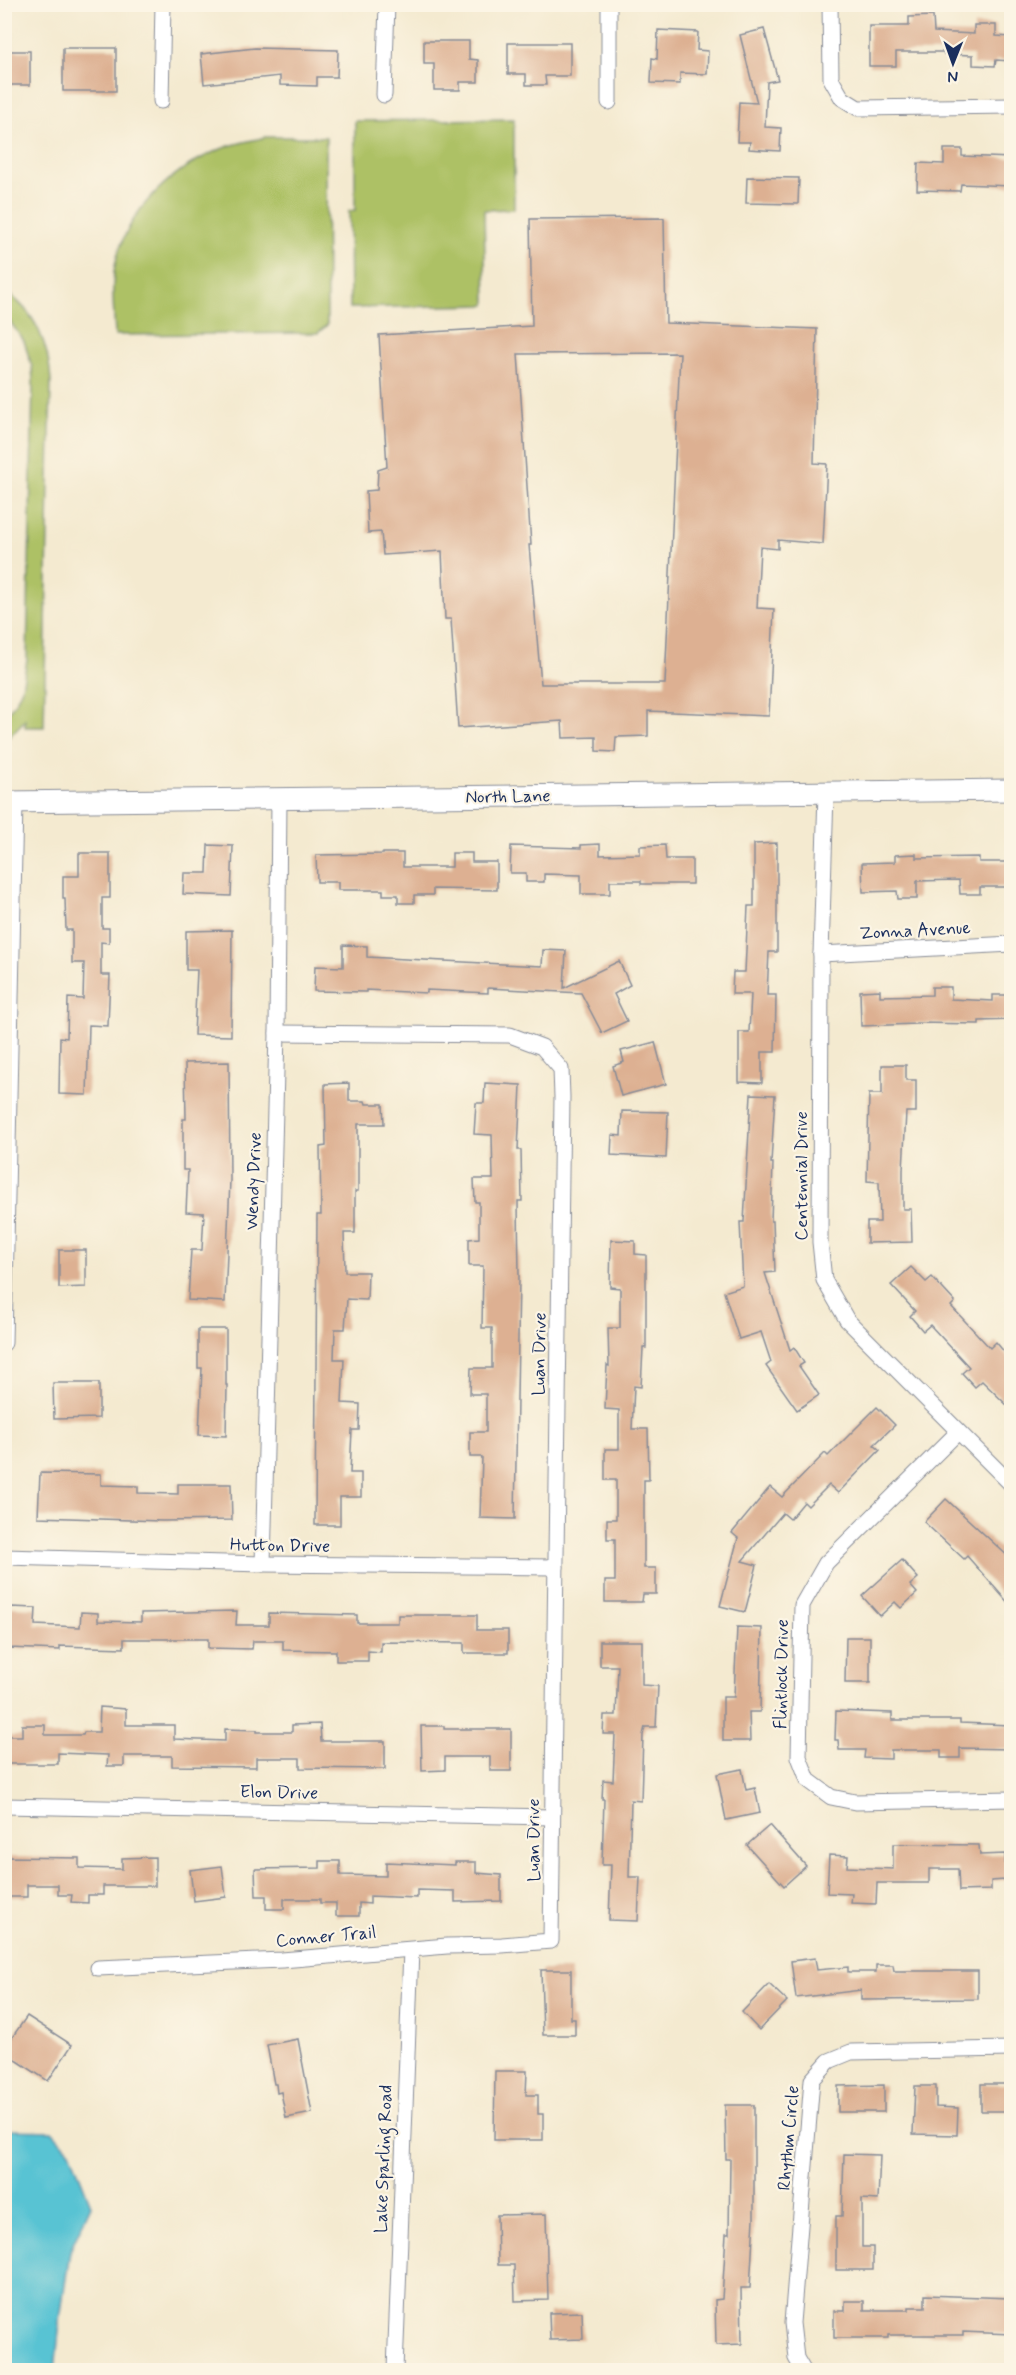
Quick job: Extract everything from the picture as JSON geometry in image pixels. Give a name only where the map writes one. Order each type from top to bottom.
[{"type":"street","points":[[160,101],[163,4]]},
{"type":"street","points":[[384,95],[387,4]]},
{"type":"street","points":[[609,4],[609,102]]},
{"type":"street","points":[[830,4],[831,79],[842,98],[858,108],[1011,106]]},
{"type":"street","name":"North Lane","points":[[10,802],[1011,790]]},
{"type":"street","name":"Centennial Drive","points":[[826,793],[821,954],[820,1242],[824,1280],[847,1320],[1011,1485]]},
{"type":"street","name":"Wendy Drive","points":[[263,1564],[277,1033],[279,798]]},
{"type":"street","points":[[4,1343],[10,802]]},
{"type":"street","name":"Zonna Avenue","points":[[821,954],[1011,944]]},
{"type":"street","name":"Luan Drive","points":[[277,1033],[510,1035],[542,1047],[561,1069],[552,1936]]},
{"type":"street","name":"Flintlock Drive","points":[[958,1432],[826,1563],[802,1605],[799,1757],[808,1780],[831,1797],[855,1802],[1011,1799]]},
{"type":"street","name":"Hutton Drive","points":[[4,1557],[263,1564],[556,1567]]},
{"type":"street","name":"Elon Drive","points":[[4,1806],[552,1817]]},
{"type":"street","name":"Conner Trail","points":[[98,1968],[282,1960],[447,1946],[541,1942],[551,1941],[552,1936]]},
{"type":"street","name":"Lake Sparling Road","points":[[395,2370],[411,1950]]},
{"type":"street","name":"Rhythm Circle","points":[[803,2370],[796,2358],[792,2323],[812,2080],[829,2061],[850,2052],[1011,2049]]},
{"type":"green space","points":[[514,119],[514,209],[484,210],[486,305],[350,308],[349,211],[355,210],[355,121]]},
{"type":"green space","points":[[266,137],[326,137],[327,325],[318,333],[115,335],[113,296],[117,257],[124,238],[144,205],[171,178],[204,157],[232,145]]},
{"type":"green space","points":[[5,292],[25,309],[39,330],[44,342],[51,381],[44,727],[25,727],[25,720],[5,741],[5,717],[22,688],[27,660],[33,381],[32,367],[24,341],[5,315]]},
{"type":"water","points":[[5,2130],[52,2131],[70,2151],[91,2205],[70,2251],[55,2370],[5,2370]]},
{"type":"building","points":[[933,16],[934,32],[974,34],[974,25],[996,25],[996,36],[1011,37],[1011,61],[996,60],[995,66],[973,65],[973,55],[944,54],[944,52],[896,52],[896,66],[869,66],[869,26],[909,26],[909,17]]},
{"type":"building","points":[[764,29],[778,80],[767,82],[765,127],[781,128],[780,151],[749,149],[750,142],[737,142],[739,102],[757,103],[740,35]]},
{"type":"building","points":[[658,30],[698,32],[697,50],[708,51],[707,74],[680,73],[680,84],[651,83],[652,58],[657,59]]},
{"type":"building","points":[[424,41],[469,41],[469,59],[478,60],[478,82],[460,82],[460,90],[434,90],[434,64],[424,64]]},
{"type":"building","points":[[508,43],[570,43],[570,76],[545,76],[546,85],[526,85],[526,74],[508,74]]},
{"type":"building","points":[[63,48],[116,48],[116,91],[63,91]]},
{"type":"building","points":[[255,48],[338,50],[337,77],[317,77],[317,86],[280,85],[280,76],[204,84],[201,54]]},
{"type":"building","points":[[4,51],[30,51],[30,85],[4,85]]},
{"type":"building","points":[[944,149],[962,149],[962,156],[1011,158],[1011,186],[961,184],[960,191],[917,190],[918,163],[944,164]]},
{"type":"building","points":[[747,177],[799,178],[798,204],[746,203]]},
{"type":"building","points":[[664,218],[666,323],[817,329],[814,463],[827,464],[823,544],[778,540],[778,549],[760,547],[757,608],[774,609],[769,716],[648,711],[648,736],[616,737],[615,752],[596,751],[596,737],[563,738],[562,721],[458,728],[451,619],[445,619],[442,551],[383,555],[381,532],[368,533],[366,491],[377,490],[378,470],[387,467],[379,335],[532,326],[530,219]],"holes":[[[680,353],[665,684],[541,684],[529,545],[531,545],[518,354]]]},
{"type":"building","points":[[777,843],[777,952],[769,952],[767,995],[776,995],[775,1052],[762,1052],[762,1083],[739,1082],[739,1032],[749,1032],[751,994],[732,994],[733,972],[745,972],[748,906],[754,906],[754,844]]},
{"type":"building","points":[[600,844],[600,855],[640,854],[640,846],[665,845],[666,859],[692,859],[692,884],[641,884],[641,881],[610,881],[610,894],[581,894],[581,875],[544,874],[544,882],[526,882],[526,873],[510,873],[511,846],[581,848],[581,845]]},
{"type":"building","points":[[208,845],[233,846],[231,896],[183,894],[184,873],[207,873]]},
{"type":"building","points":[[79,853],[110,853],[110,898],[102,898],[102,928],[109,928],[109,943],[101,942],[101,975],[110,975],[108,1026],[89,1025],[87,1095],[59,1094],[60,1037],[67,1038],[68,998],[83,999],[84,963],[72,963],[72,930],[66,930],[65,898],[63,898],[63,876],[79,876]]},
{"type":"building","points":[[403,853],[403,867],[452,867],[452,853],[472,853],[472,862],[497,862],[497,890],[433,889],[433,895],[414,895],[414,903],[398,903],[398,895],[383,895],[383,890],[338,890],[338,882],[317,882],[316,855]]},
{"type":"building","points":[[916,854],[916,858],[979,857],[979,862],[1011,862],[1011,887],[980,887],[980,894],[960,894],[959,880],[917,881],[917,899],[898,899],[897,891],[863,892],[862,863],[895,862],[895,855]]},
{"type":"building","points":[[232,930],[231,1036],[194,1035],[197,970],[186,970],[186,931]]},
{"type":"building","points":[[343,945],[367,946],[367,957],[542,966],[543,950],[566,951],[564,988],[619,961],[630,985],[614,994],[627,1021],[602,1033],[581,993],[488,988],[488,993],[427,990],[427,993],[366,990],[366,992],[314,991],[315,966],[343,967]]},
{"type":"building","points":[[932,987],[951,987],[951,999],[993,1001],[993,995],[1011,995],[1011,1020],[979,1021],[979,1024],[916,1023],[861,1026],[860,991],[880,990],[880,996],[932,995]]},
{"type":"building","points":[[655,1042],[666,1084],[621,1096],[613,1066],[624,1062],[621,1051]]},
{"type":"building","points":[[229,1062],[230,1180],[225,1302],[188,1300],[191,1250],[202,1250],[204,1213],[186,1212],[188,1170],[183,1170],[183,1119],[186,1119],[185,1063]]},
{"type":"building","points":[[882,1065],[906,1065],[906,1080],[916,1080],[916,1112],[906,1112],[903,1170],[903,1209],[911,1209],[912,1242],[867,1243],[867,1222],[880,1222],[879,1182],[867,1181],[869,1094],[882,1094]]},
{"type":"building","points":[[349,1083],[349,1101],[383,1104],[384,1124],[358,1124],[358,1191],[355,1191],[355,1233],[344,1233],[345,1272],[368,1272],[367,1300],[347,1299],[345,1329],[335,1329],[334,1359],[344,1359],[342,1403],[360,1404],[359,1430],[352,1430],[350,1473],[361,1473],[361,1497],[340,1497],[340,1525],[315,1525],[317,1215],[321,1215],[320,1147],[326,1146],[325,1084]]},
{"type":"building","points":[[485,1083],[521,1085],[518,1150],[521,1150],[522,1201],[518,1201],[515,1519],[480,1518],[482,1457],[470,1457],[470,1432],[486,1432],[486,1394],[470,1394],[471,1368],[492,1368],[492,1328],[482,1328],[483,1266],[469,1266],[469,1239],[479,1238],[479,1202],[475,1202],[474,1179],[493,1179],[492,1135],[474,1134],[476,1103],[484,1103]]},
{"type":"building","points":[[751,1094],[775,1095],[771,1163],[773,1163],[771,1221],[773,1221],[775,1272],[765,1273],[790,1350],[794,1347],[804,1363],[799,1366],[819,1395],[797,1410],[766,1366],[771,1362],[761,1332],[739,1339],[724,1292],[743,1286],[740,1222],[744,1222]]},
{"type":"building","points":[[622,1111],[668,1112],[666,1158],[611,1155],[612,1135],[621,1136]]},
{"type":"building","points":[[611,1240],[635,1241],[635,1254],[646,1255],[646,1348],[643,1348],[641,1387],[634,1386],[632,1429],[648,1429],[649,1480],[644,1480],[644,1568],[656,1568],[656,1594],[643,1594],[642,1602],[605,1602],[605,1581],[615,1581],[615,1539],[607,1539],[607,1519],[616,1519],[616,1480],[605,1480],[605,1449],[619,1449],[619,1410],[605,1409],[607,1365],[609,1366],[608,1328],[620,1328],[620,1288],[610,1287]]},
{"type":"building","points":[[59,1250],[86,1250],[86,1287],[59,1288]]},
{"type":"building","points":[[911,1267],[926,1282],[932,1277],[955,1302],[951,1306],[990,1348],[996,1342],[1011,1360],[1011,1409],[982,1381],[975,1387],[962,1373],[969,1367],[930,1325],[923,1331],[910,1316],[915,1311],[891,1285]]},
{"type":"building","points":[[198,1329],[226,1329],[226,1436],[199,1435],[202,1368],[198,1368]]},
{"type":"building","points":[[53,1383],[99,1383],[99,1418],[54,1419]]},
{"type":"building","points":[[877,1407],[895,1425],[874,1445],[880,1450],[838,1493],[829,1485],[808,1506],[804,1502],[790,1519],[783,1513],[742,1561],[757,1565],[745,1612],[720,1606],[738,1538],[732,1533],[770,1487],[782,1497],[825,1453],[828,1456]]},
{"type":"building","points":[[40,1473],[101,1474],[101,1485],[138,1486],[138,1493],[178,1494],[178,1484],[231,1484],[232,1520],[162,1521],[38,1517]]},
{"type":"building","points":[[946,1499],[1011,1559],[1011,1606],[967,1556],[964,1559],[924,1522]]},
{"type":"building","points":[[902,1560],[918,1578],[910,1585],[917,1593],[901,1608],[895,1602],[880,1616],[862,1596]]},
{"type":"building","points":[[11,1607],[36,1608],[35,1625],[80,1627],[81,1612],[98,1613],[98,1621],[141,1622],[141,1613],[237,1611],[236,1625],[269,1625],[269,1613],[357,1615],[357,1623],[398,1623],[398,1615],[477,1615],[477,1630],[508,1630],[508,1653],[464,1653],[464,1643],[381,1642],[381,1652],[368,1651],[368,1661],[336,1661],[336,1651],[283,1650],[283,1641],[253,1641],[252,1649],[208,1648],[208,1639],[124,1639],[124,1648],[60,1646],[60,1650],[9,1648]]},
{"type":"building","points":[[737,1627],[762,1628],[760,1712],[749,1712],[750,1741],[723,1741],[723,1697],[734,1697]]},
{"type":"building","points":[[846,1637],[870,1637],[870,1683],[845,1683]]},
{"type":"building","points":[[600,1641],[642,1641],[642,1685],[658,1686],[656,1727],[645,1727],[643,1735],[641,1801],[631,1800],[629,1877],[640,1877],[638,1921],[609,1920],[611,1865],[602,1865],[604,1799],[602,1799],[603,1780],[613,1781],[615,1734],[603,1734],[604,1715],[616,1715],[618,1666],[600,1666]]},
{"type":"building","points":[[100,1707],[126,1709],[126,1725],[174,1725],[174,1739],[225,1741],[225,1729],[292,1732],[292,1725],[320,1724],[321,1741],[385,1741],[385,1769],[300,1768],[300,1758],[256,1758],[256,1767],[172,1766],[172,1756],[124,1756],[124,1766],[107,1766],[108,1755],[58,1753],[58,1764],[5,1764],[5,1736],[22,1736],[22,1725],[45,1725],[45,1735],[83,1735],[84,1732],[99,1732]]},
{"type":"building","points":[[836,1711],[892,1713],[892,1720],[960,1720],[960,1723],[1011,1725],[1011,1749],[960,1748],[960,1758],[941,1758],[941,1750],[891,1750],[891,1759],[864,1758],[865,1750],[839,1750],[838,1740],[835,1740]]},
{"type":"building","points":[[421,1726],[444,1726],[444,1729],[511,1729],[511,1771],[490,1771],[490,1757],[445,1757],[445,1770],[422,1771]]},
{"type":"building","points":[[742,1769],[746,1790],[755,1788],[760,1813],[726,1820],[717,1774]]},
{"type":"building","points":[[770,1825],[806,1866],[784,1886],[747,1845]]},
{"type":"building","points":[[893,1844],[979,1845],[980,1855],[1005,1854],[1005,1880],[991,1881],[991,1890],[959,1891],[958,1869],[929,1869],[929,1883],[877,1883],[876,1904],[851,1903],[852,1894],[827,1893],[829,1855],[848,1856],[847,1867],[893,1869]]},
{"type":"building","points":[[4,1857],[79,1858],[79,1868],[122,1869],[122,1858],[155,1857],[155,1886],[103,1886],[103,1895],[88,1895],[88,1903],[71,1902],[72,1895],[58,1895],[58,1885],[27,1885],[27,1897],[4,1897]]},
{"type":"building","points":[[320,1861],[340,1861],[340,1875],[386,1876],[386,1862],[455,1865],[455,1862],[476,1862],[476,1873],[501,1875],[501,1901],[455,1902],[455,1891],[417,1890],[417,1898],[370,1896],[370,1904],[359,1903],[359,1916],[336,1916],[336,1903],[320,1903],[320,1899],[284,1899],[284,1909],[266,1909],[266,1896],[256,1896],[255,1869],[320,1868]]},
{"type":"building","points":[[222,1866],[226,1897],[194,1901],[190,1870]]},
{"type":"building","points":[[815,1958],[817,1970],[848,1967],[848,1972],[876,1972],[876,1965],[893,1965],[894,1971],[978,1971],[978,1999],[861,2000],[861,1990],[796,1998],[791,1961]]},
{"type":"building","points":[[541,1970],[571,1970],[571,2019],[575,2019],[575,2035],[543,2035]]},
{"type":"building","points":[[769,1984],[787,2001],[759,2030],[742,2012]]},
{"type":"building","points":[[27,2016],[72,2045],[48,2081],[4,2052]]},
{"type":"building","points":[[298,2039],[312,2113],[286,2118],[281,2092],[277,2093],[276,2084],[274,2084],[267,2045]]},
{"type":"building","points":[[495,2071],[527,2071],[526,2095],[538,2095],[538,2114],[543,2114],[543,2140],[494,2140]]},
{"type":"building","points":[[981,2084],[1011,2084],[1011,2111],[981,2111]]},
{"type":"building","points":[[884,2085],[884,2112],[838,2112],[838,2086]]},
{"type":"building","points":[[915,2086],[936,2086],[936,2107],[958,2108],[957,2135],[913,2134]]},
{"type":"building","points":[[725,2105],[754,2105],[754,2219],[750,2288],[741,2288],[742,2344],[716,2345],[715,2300],[722,2299],[726,2234],[729,2234],[730,2159],[726,2159]]},
{"type":"building","points":[[844,2154],[880,2155],[878,2200],[862,2199],[862,2247],[873,2247],[873,2270],[836,2270],[836,2216],[842,2216]]},
{"type":"building","points":[[546,2214],[548,2300],[515,2301],[514,2265],[498,2265],[497,2215]]},
{"type":"building","points":[[925,2295],[1011,2298],[1011,2334],[963,2332],[963,2335],[834,2338],[834,2311],[845,2311],[845,2301],[864,2301],[864,2310],[909,2310],[909,2307],[925,2307]]},
{"type":"building","points":[[582,2312],[583,2339],[550,2340],[549,2313]]}]
